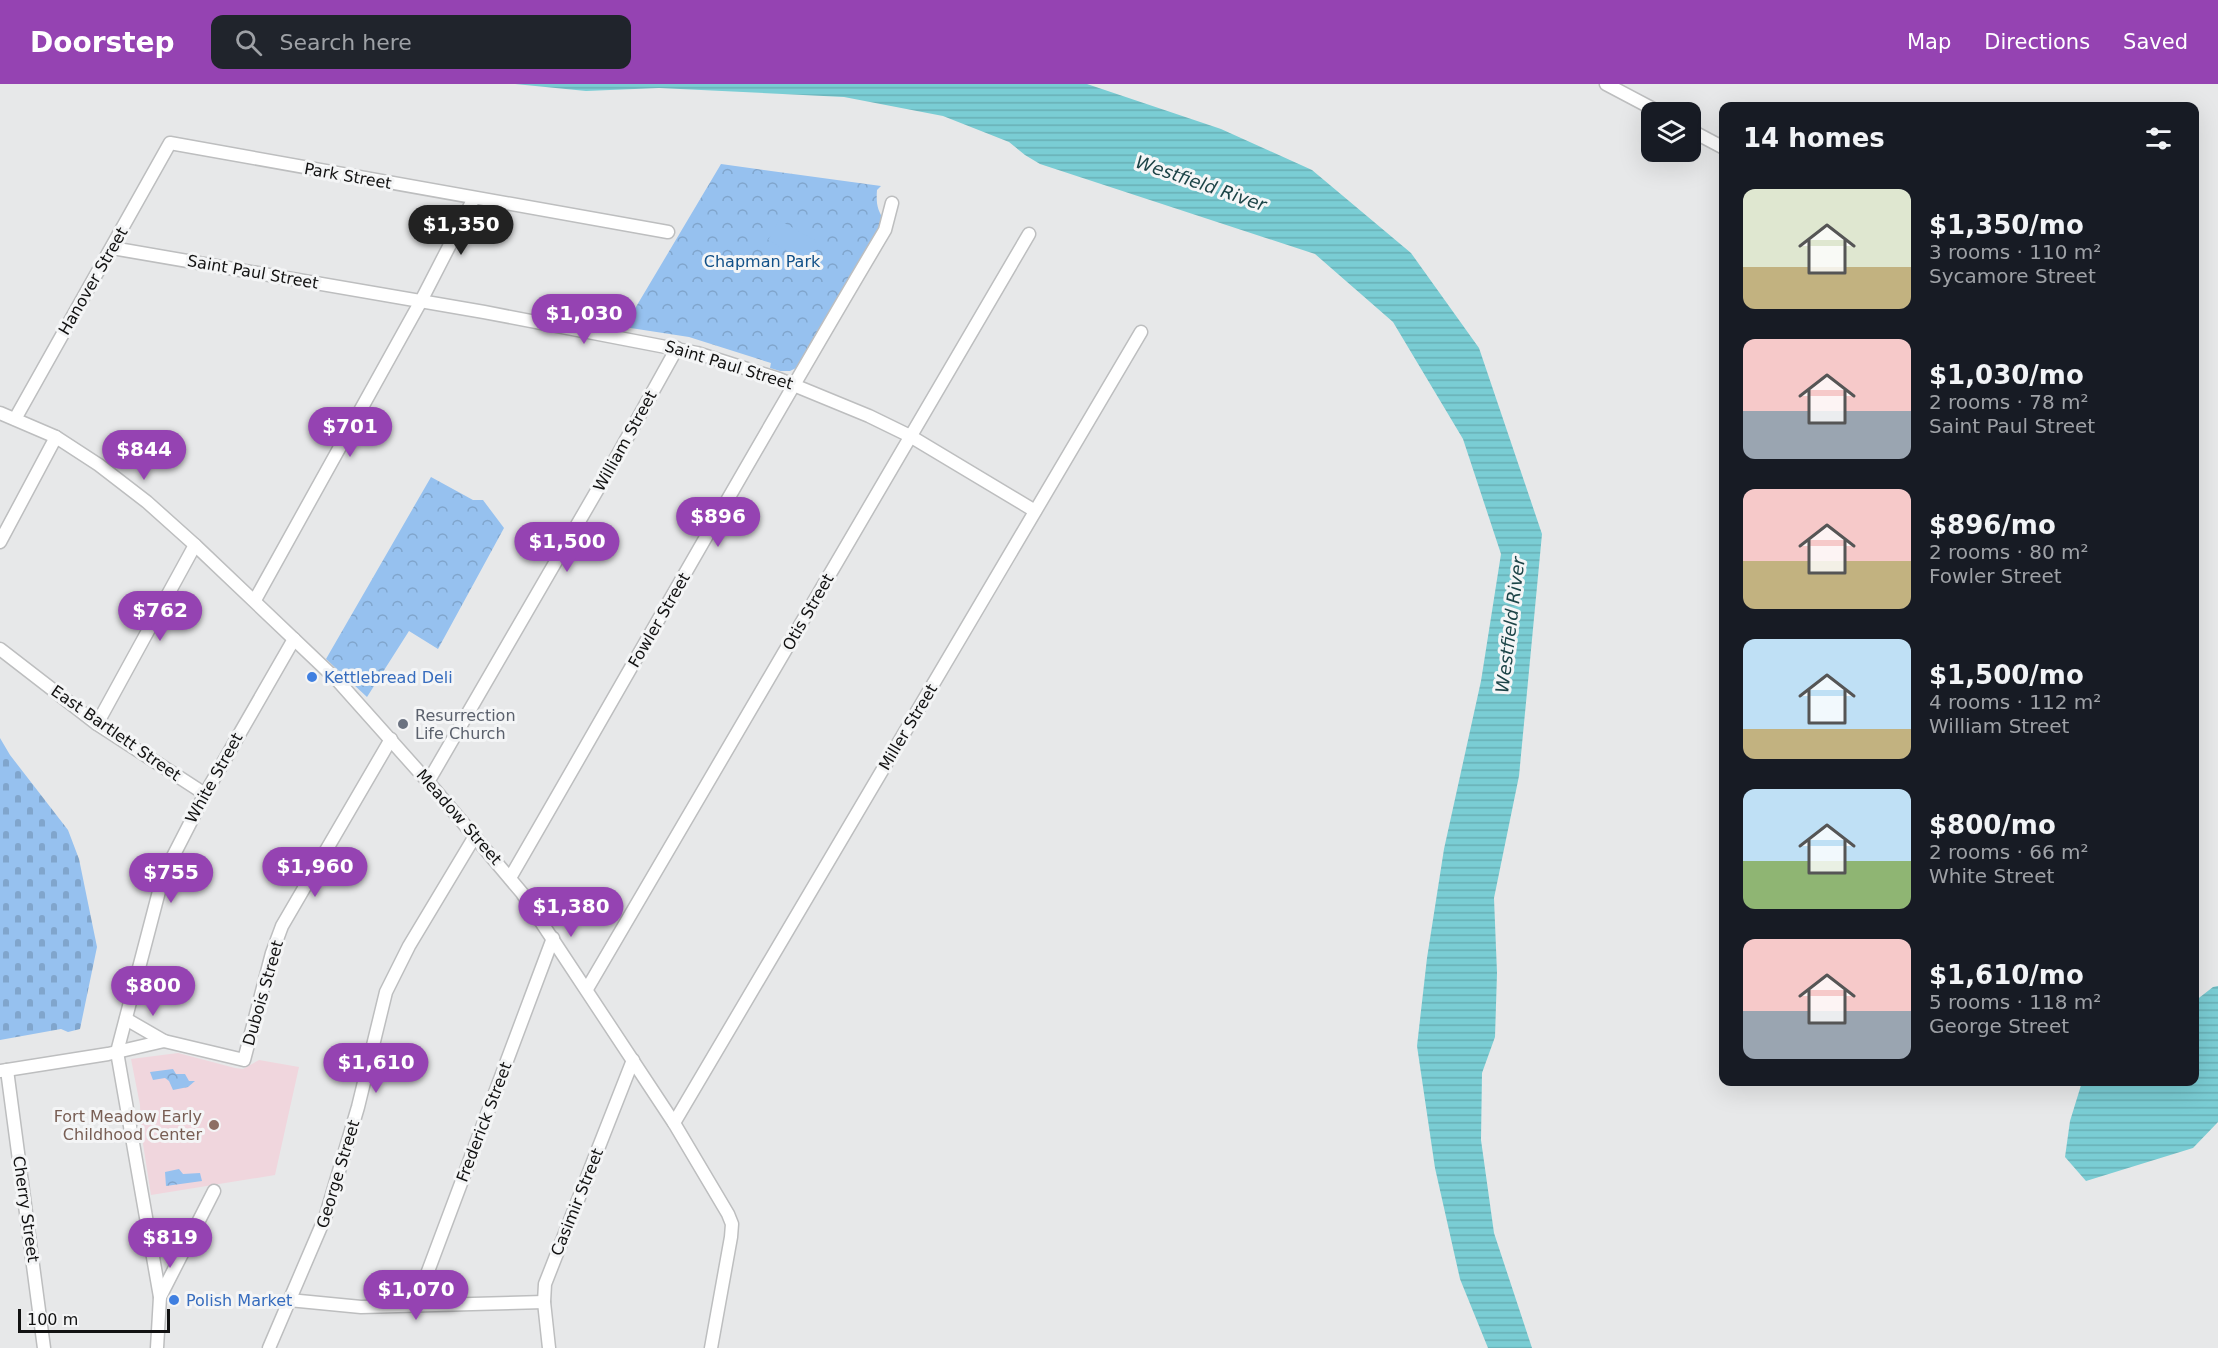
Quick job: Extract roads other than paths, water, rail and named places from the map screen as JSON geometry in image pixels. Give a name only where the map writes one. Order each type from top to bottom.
[{"type":"street","points":[[1606,84],[1641,102]]},
{"type":"street","points":[[1701,136],[1719,145]]},
{"type":"street","name":"Park Street","points":[[170,143],[668,232]]},
{"type":"street","name":"Hanover Street","points":[[15,419],[170,143]]},
{"type":"street","points":[[255,600],[421,301],[474,198]]},
{"type":"street","name":"Fowler Street","points":[[510,878],[726,505],[793,384],[885,230],[892,203]]},
{"type":"street","name":"Otis Street","points":[[586,989],[1029,234]]},
{"type":"street","name":"Saint Paul Street","points":[[112,248],[677,348],[728,362],[793,384],[910,436],[1035,511]]},
{"type":"street","name":"Miller Street","points":[[674,1123],[1141,332]]},
{"type":"street","name":"William Street","points":[[428,782],[677,348]]},
{"type":"street","name":"Meadow Street","points":[[0,413],[56,437],[99,465],[147,502],[195,545],[338,681],[510,878],[553,938],[674,1123],[728,1214],[732,1224],[731,1237],[711,1348]]},
{"type":"street","points":[[0,542],[56,437]]},
{"type":"street","points":[[97,724],[195,545]]},
{"type":"street","name":"White Street","points":[[157,1348],[160,1297],[117,1052],[163,876],[205,794],[294,639]]},
{"type":"street","name":"East Bartlett Street","points":[[0,649],[97,724],[205,794]]},
{"type":"street","name":"Dubois Street","points":[[164,1041],[244,1060],[272,953],[282,927],[391,739]]},
{"type":"street","name":"George Street","points":[[269,1348],[327,1215],[358,1107],[386,992],[409,946],[475,836]]},
{"type":"street","name":"Frederick Street","points":[[415,1306],[553,938]]},
{"type":"street","points":[[126,1019],[164,1041]]},
{"type":"street","points":[[4,1071],[117,1052],[164,1041]]},
{"type":"street","name":"Casimir Street","points":[[549,1348],[544,1284],[633,1060]]},
{"type":"street","name":"Cherry Street","points":[[4,1071],[44,1348]]},
{"type":"street","points":[[160,1297],[214,1191]]},
{"type":"street","points":[[290,1300],[338,1306],[544,1302]]},
{"type":"water","name":"Westfield River","points":[[515,84],[1087,84],[1221,129],[1312,170],[1411,253],[1479,348],[1542,534],[1519,776],[1494,898],[1497,973],[1495,1037],[1482,1073],[1481,1140],[1494,1233],[1532,1348],[1488,1348],[1460,1279],[1435,1168],[1417,1046],[1427,958],[1444,849],[1481,681],[1501,554],[1463,439],[1393,322],[1315,254],[1040,164],[1009,142],[943,116],[844,97],[659,88],[586,91]]},
{"type":"water","points":[[2218,986],[2218,1122],[2193,1148],[2086,1181],[2065,1157],[2070,1121],[2081,1086],[2199,1086],[2199,998],[2213,987]]},
{"type":"place","name":"Kettlebread Deli","points":[[312,677]]},
{"type":"place","name":"Resurrection Life Church","points":[[403,724]]},
{"type":"place","name":"Fort Meadow Early Childhood Center","points":[[214,1125]]},
{"type":"place","name":"Polish Market","points":[[174,1300]]},
{"type":"park label","name":"Chapman Park","points":[[762,261]]}]
